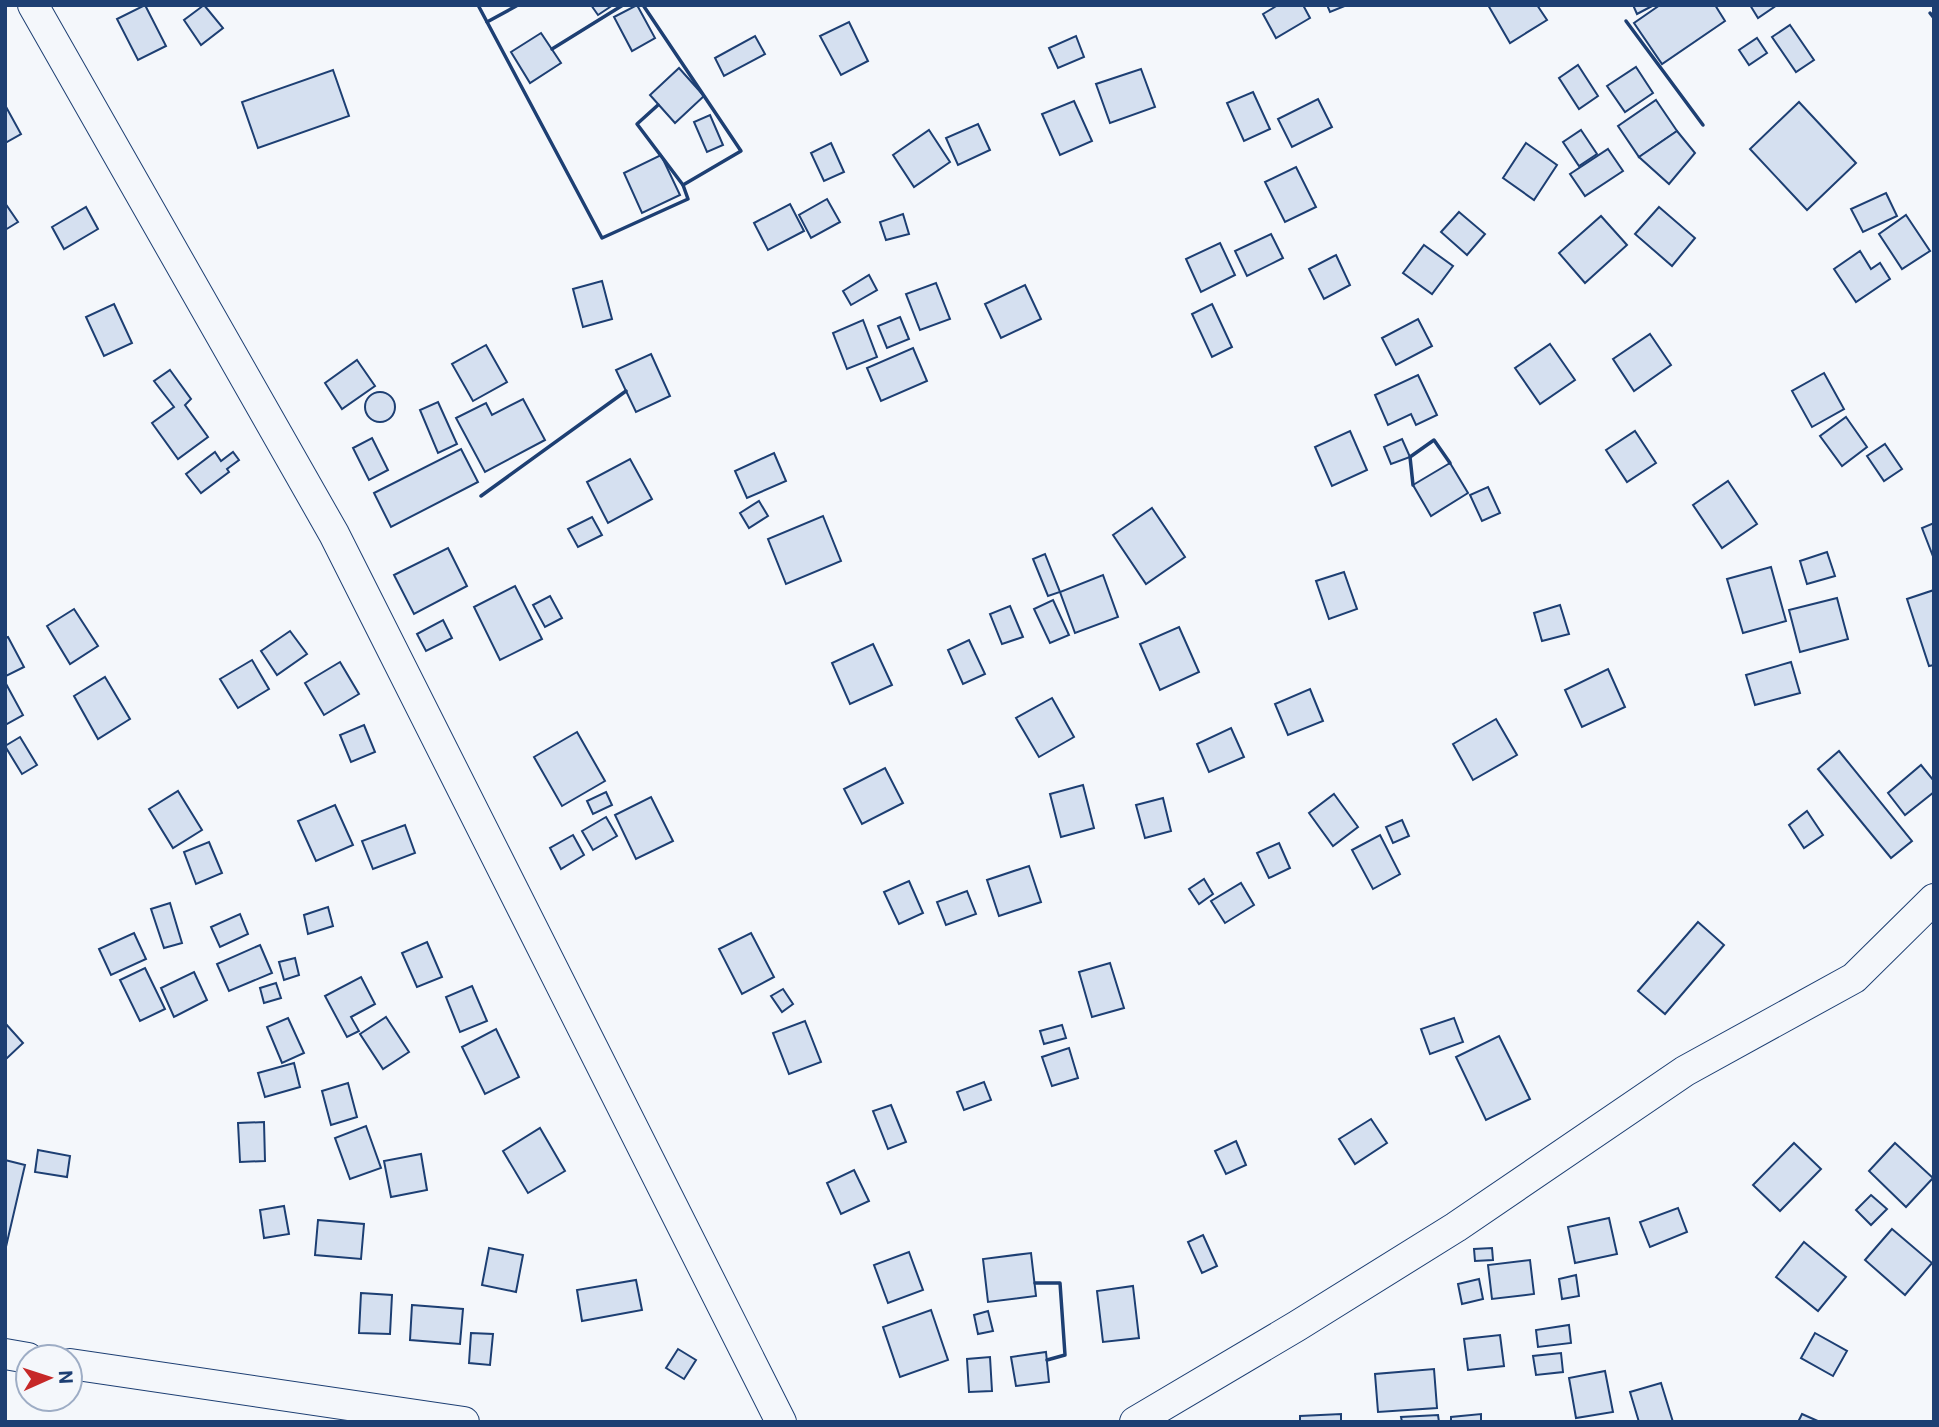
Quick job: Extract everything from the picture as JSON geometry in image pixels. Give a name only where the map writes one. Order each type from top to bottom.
[{"type":"street","points":[[33,5],[334,534],[781,1422]]},
{"type":"street","points":[[1135,1422],[1456,1227],[1685,1071],[1854,978],[1934,899]]},
{"type":"street","points":[[84,1366],[464,1422]]},
{"type":"building","points":[[145,5],[166,46],[138,60],[117,19]]},
{"type":"building","points":[[204,5],[223,28],[201,45],[184,20]]},
{"type":"building","points":[[591,5],[613,5],[598,15]]},
{"type":"building","points":[[637,5],[655,38],[632,51],[614,17]]},
{"type":"building","points":[[1278,5],[1303,5],[1310,18],[1276,38],[1263,14]]},
{"type":"building","points":[[1327,5],[1347,5],[1330,12]]},
{"type":"building","points":[[1488,5],[1537,5],[1547,20],[1510,43]]},
{"type":"building","points":[[1633,5],[1654,5],[1637,14]]},
{"type":"building","points":[[1660,5],[1715,5],[1725,21],[1662,64],[1634,23]]},
{"type":"building","points":[[1750,5],[1777,5],[1758,18]]},
{"type":"building","points":[[849,22],[868,61],[841,75],[820,36]]},
{"type":"building","points":[[1790,25],[1814,60],[1796,72],[1772,37]]},
{"type":"building","points":[[541,33],[561,63],[530,83],[511,52]]},
{"type":"building","points":[[755,36],[765,54],[724,76],[715,58]]},
{"type":"building","points":[[1076,36],[1084,57],[1058,68],[1049,48]]},
{"type":"building","points":[[1757,38],[1767,53],[1749,65],[1739,50]]},
{"type":"building","points":[[1578,65],[1598,96],[1579,109],[1559,78]]},
{"type":"building","points":[[1636,67],[1653,93],[1625,112],[1607,86]]},
{"type":"building","points":[[679,68],[704,96],[675,123],[650,95]]},
{"type":"building","points":[[1141,69],[1155,107],[1110,123],[1096,84]]},
{"type":"building","points":[[333,70],[349,116],[258,148],[242,102]]},
{"type":"building","points":[[1253,92],[1270,129],[1244,141],[1227,103]]},
{"type":"building","points":[[1318,99],[1332,127],[1292,147],[1278,119]]},
{"type":"building","points":[[1656,100],[1677,131],[1639,157],[1618,126]]},
{"type":"building","points":[[1074,101],[1092,141],[1060,155],[1042,114]]},
{"type":"building","points":[[1799,102],[1856,163],[1807,210],[1750,149]]},
{"type":"building","points":[[5,105],[21,134],[5,143]]},
{"type":"building","points":[[710,115],[723,145],[707,152],[694,122]]},
{"type":"building","points":[[978,124],[990,150],[958,165],[946,138]]},
{"type":"building","points":[[929,130],[950,162],[914,187],[893,155]]},
{"type":"building","points":[[1581,130],[1597,154],[1579,166],[1563,142]]},
{"type":"building","points":[[1677,131],[1695,153],[1669,184],[1639,157]]},
{"type":"building","points":[[831,143],[844,172],[824,181],[811,153]]},
{"type":"building","points":[[1526,143],[1557,165],[1534,200],[1503,178]]},
{"type":"building","points":[[1608,149],[1623,171],[1585,196],[1570,174]]},
{"type":"building","points":[[661,155],[680,195],[642,213],[624,173]]},
{"type":"building","points":[[1296,167],[1316,207],[1285,222],[1265,182]]},
{"type":"building","points":[[1886,193],[1897,216],[1863,232],[1851,209]]},
{"type":"building","points":[[827,199],[840,222],[811,238],[799,215]]},
{"type":"building","points":[[5,203],[18,222],[5,230]]},
{"type":"building","points":[[790,204],[804,231],[768,250],[754,223]]},
{"type":"building","points":[[86,207],[98,229],[64,249],[52,227]]},
{"type":"building","points":[[1659,207],[1695,238],[1672,266],[1635,234]]},
{"type":"building","points":[[1459,212],[1485,234],[1467,255],[1441,232]]},
{"type":"building","points":[[903,214],[909,234],[886,240],[880,222]]},
{"type":"building","points":[[1906,215],[1930,251],[1902,269],[1879,234]]},
{"type":"building","points":[[1601,216],[1627,245],[1585,283],[1559,253]]},
{"type":"building","points":[[1271,234],[1283,258],[1247,276],[1235,251]]},
{"type":"building","points":[[1220,243],[1235,275],[1201,292],[1186,259]]},
{"type":"building","points":[[1424,245],[1453,266],[1432,294],[1403,273]]},
{"type":"building","points":[[1860,251],[1871,269],[1880,263],[1890,279],[1856,302],[1834,269]]},
{"type":"building","points":[[1336,255],[1350,285],[1324,299],[1309,269]]},
{"type":"building","points":[[869,275],[877,290],[851,305],[843,291]]},
{"type":"building","points":[[602,281],[612,319],[583,327],[573,289]]},
{"type":"building","points":[[936,283],[950,319],[920,330],[906,294]]},
{"type":"building","points":[[1025,285],[1041,319],[1001,338],[985,304]]},
{"type":"building","points":[[114,304],[132,343],[104,356],[86,317]]},
{"type":"building","points":[[1212,304],[1232,347],[1212,357],[1192,314]]},
{"type":"building","points":[[900,317],[909,339],[887,348],[878,326]]},
{"type":"building","points":[[1418,319],[1432,346],[1396,365],[1382,338]]},
{"type":"building","points":[[863,320],[877,357],[847,369],[833,333]]},
{"type":"building","points":[[1650,334],[1671,365],[1634,391],[1613,359]]},
{"type":"building","points":[[1550,344],[1575,380],[1540,404],[1515,368]]},
{"type":"building","points":[[486,345],[507,382],[473,401],[452,364]]},
{"type":"building","points":[[913,348],[927,381],[881,401],[867,368]]},
{"type":"building","points":[[651,354],[670,396],[636,412],[616,370]]},
{"type":"building","points":[[357,360],[375,386],[342,409],[325,383]]},
{"type":"building","points":[[170,370],[191,399],[185,405],[208,437],[178,459],[152,423],[174,407],[154,381]]},
{"type":"building","points":[[1824,373],[1844,409],[1812,427],[1792,391]]},
{"type":"building","points":[[1418,375],[1437,415],[1416,425],[1411,414],[1388,425],[1375,395]]},
{"type":"building","points":[[380,392],[391,396],[395,407],[391,418],[380,422],[369,418],[365,407],[369,396]]},
{"type":"building","points":[[523,399],[545,440],[485,472],[456,418],[486,403],[492,415]]},
{"type":"building","points":[[438,402],[457,444],[438,453],[420,410]]},
{"type":"building","points":[[1846,417],[1867,447],[1842,466],[1820,436]]},
{"type":"building","points":[[1350,431],[1367,470],[1332,486],[1315,447]]},
{"type":"building","points":[[1635,431],[1656,463],[1627,482],[1606,450]]},
{"type":"building","points":[[372,438],[388,470],[369,480],[353,448]]},
{"type":"building","points":[[1402,439],[1410,457],[1391,464],[1384,447]]},
{"type":"building","points":[[1885,444],[1902,469],[1884,481],[1867,456]]},
{"type":"building","points":[[461,449],[478,482],[391,527],[374,493]]},
{"type":"building","points":[[215,452],[221,461],[233,452],[239,460],[227,469],[229,472],[201,493],[186,474]]},
{"type":"building","points":[[774,453],[786,481],[747,498],[735,471]]},
{"type":"building","points":[[630,459],[652,499],[608,523],[587,482]]},
{"type":"building","points":[[1450,463],[1468,493],[1431,516],[1413,485]]},
{"type":"building","points":[[1728,481],[1757,524],[1722,548],[1693,505]]},
{"type":"building","points":[[1488,487],[1500,513],[1482,521],[1470,495]]},
{"type":"building","points":[[759,501],[768,516],[749,528],[740,513]]},
{"type":"building","points":[[1152,508],[1185,557],[1146,584],[1113,535]]},
{"type":"building","points":[[823,516],[841,561],[786,584],[768,539]]},
{"type":"building","points":[[592,517],[602,535],[578,547],[568,529]]},
{"type":"building","points":[[1934,523],[1934,559],[1922,528]]},
{"type":"building","points":[[448,548],[467,586],[414,614],[394,575]]},
{"type":"building","points":[[1827,552],[1835,576],[1807,584],[1800,561]]},
{"type":"building","points":[[1045,554],[1060,592],[1048,596],[1033,559]]},
{"type":"building","points":[[1771,567],[1786,621],[1743,633],[1727,579]]},
{"type":"building","points":[[1344,572],[1357,609],[1329,619],[1316,581]]},
{"type":"building","points":[[1103,575],[1118,617],[1075,633],[1060,592]]},
{"type":"building","points":[[515,586],[542,639],[500,660],[474,607]]},
{"type":"building","points":[[1934,590],[1934,665],[1929,666],[1907,599]]},
{"type":"building","points":[[550,596],[562,618],[545,627],[533,605]]},
{"type":"building","points":[[1837,598],[1848,639],[1800,652],[1789,610]]},
{"type":"building","points":[[1053,600],[1069,635],[1050,643],[1034,609]]},
{"type":"building","points":[[1560,605],[1569,634],[1542,641],[1534,613]]},
{"type":"building","points":[[1010,606],[1023,637],[1002,644],[990,614]]},
{"type":"building","points":[[74,609],[98,646],[70,664],[47,626]]},
{"type":"building","points":[[443,620],[452,638],[426,651],[417,634]]},
{"type":"building","points":[[1179,627],[1199,672],[1160,690],[1140,644]]},
{"type":"building","points":[[290,631],[307,654],[277,675],[261,651]]},
{"type":"building","points":[[8,637],[24,667],[6,676],[5,638]]},
{"type":"building","points":[[969,640],[985,674],[963,684],[948,650]]},
{"type":"building","points":[[873,644],[892,685],[850,704],[832,663]]},
{"type":"building","points":[[252,660],[269,689],[238,708],[220,679]]},
{"type":"building","points":[[340,662],[359,694],[324,715],[305,683]]},
{"type":"building","points":[[1791,662],[1800,693],[1755,705],[1746,675]]},
{"type":"building","points":[[1608,669],[1625,707],[1582,727],[1565,690]]},
{"type":"building","points":[[105,677],[130,719],[98,739],[74,696]]},
{"type":"building","points":[[5,682],[23,715],[5,725]]},
{"type":"building","points":[[1310,689],[1323,721],[1288,735],[1275,704]]},
{"type":"building","points":[[1052,698],[1074,737],[1039,757],[1016,718]]},
{"type":"building","points":[[1496,719],[1517,755],[1473,780],[1453,744]]},
{"type":"building","points":[[364,725],[375,752],[351,762],[340,735]]},
{"type":"building","points":[[1231,728],[1244,757],[1209,772],[1197,744]]},
{"type":"building","points":[[577,732],[605,781],[562,806],[534,757]]},
{"type":"building","points":[[20,737],[37,765],[22,774],[5,746]]},
{"type":"building","points":[[1839,751],[1912,841],[1891,858],[1818,769]]},
{"type":"building","points":[[1921,765],[1934,781],[1934,792],[1905,815],[1888,793]]},
{"type":"building","points":[[885,768],[903,803],[862,824],[844,789]]},
{"type":"building","points":[[1083,785],[1094,828],[1061,837],[1050,794]]},
{"type":"building","points":[[178,791],[202,830],[173,848],[149,809]]},
{"type":"building","points":[[606,792],[612,805],[593,814],[587,801]]},
{"type":"building","points":[[1334,794],[1358,827],[1333,846],[1309,813]]},
{"type":"building","points":[[651,797],[673,841],[636,859],[615,815]]},
{"type":"building","points":[[1163,798],[1171,831],[1145,838],[1136,805]]},
{"type":"building","points":[[335,805],[353,845],[316,861],[298,821]]},
{"type":"building","points":[[1807,811],[1823,835],[1804,848],[1789,825]]},
{"type":"building","points":[[606,817],[617,836],[593,850],[582,831]]},
{"type":"building","points":[[1402,820],[1409,836],[1393,843],[1386,827]]},
{"type":"building","points":[[405,825],[415,853],[373,869],[362,841]]},
{"type":"building","points":[[573,835],[584,855],[561,869],[550,848]]},
{"type":"building","points":[[1380,835],[1400,874],[1373,889],[1352,850]]},
{"type":"building","points":[[209,842],[222,873],[196,884],[184,852]]},
{"type":"building","points":[[1279,843],[1290,868],[1269,878],[1257,853]]},
{"type":"building","points":[[1029,866],[1041,902],[999,916],[987,880]]},
{"type":"building","points":[[1204,879],[1213,894],[1199,904],[1189,889]]},
{"type":"building","points":[[909,881],[923,913],[899,924],[884,892]]},
{"type":"building","points":[[1241,883],[1254,905],[1225,923],[1211,901]]},
{"type":"building","points":[[967,891],[976,914],[946,925],[937,902]]},
{"type":"building","points":[[170,903],[182,943],[164,948],[151,909]]},
{"type":"building","points":[[328,907],[333,926],[308,934],[304,915]]},
{"type":"building","points":[[240,914],[248,934],[220,947],[211,927]]},
{"type":"building","points":[[1698,922],[1724,945],[1665,1014],[1638,991]]},
{"type":"building","points":[[134,933],[146,959],[111,975],[99,949]]},
{"type":"building","points":[[751,933],[774,977],[742,994],[719,949]]},
{"type":"building","points":[[427,942],[442,977],[417,987],[402,953]]},
{"type":"building","points":[[260,945],[272,973],[229,991],[217,964]]},
{"type":"building","points":[[295,958],[299,975],[284,980],[279,962]]},
{"type":"building","points":[[1110,963],[1124,1008],[1092,1017],[1079,972]]},
{"type":"building","points":[[145,968],[165,1009],[140,1021],[120,980]]},
{"type":"building","points":[[194,972],[207,1000],[174,1017],[161,988]]},
{"type":"building","points":[[361,977],[375,1004],[351,1017],[359,1031],[347,1037],[325,996]]},
{"type":"building","points":[[276,983],[281,998],[264,1003],[260,988]]},
{"type":"building","points":[[472,986],[487,1021],[460,1032],[446,997]]},
{"type":"building","points":[[783,989],[793,1004],[782,1012],[771,996]]},
{"type":"building","points":[[386,1017],[409,1052],[383,1069],[360,1034]]},
{"type":"building","points":[[288,1018],[304,1053],[282,1063],[267,1027]]},
{"type":"building","points":[[1454,1018],[1463,1042],[1430,1054],[1421,1029]]},
{"type":"building","points":[[805,1021],[821,1062],[789,1074],[773,1033]]},
{"type":"building","points":[[5,1023],[23,1043],[5,1060]]},
{"type":"building","points":[[1062,1025],[1066,1038],[1044,1044],[1040,1031]]},
{"type":"building","points":[[496,1029],[519,1077],[485,1094],[462,1047]]},
{"type":"building","points":[[1499,1036],[1530,1099],[1486,1120],[1456,1057]]},
{"type":"building","points":[[1069,1048],[1078,1078],[1052,1086],[1042,1057]]},
{"type":"building","points":[[294,1063],[300,1087],[265,1097],[258,1073]]},
{"type":"building","points":[[984,1082],[991,1100],[964,1110],[957,1092]]},
{"type":"building","points":[[348,1083],[357,1117],[331,1125],[322,1091]]},
{"type":"building","points":[[891,1105],[906,1142],[888,1149],[873,1111]]},
{"type":"building","points":[[1371,1119],[1387,1143],[1355,1164],[1339,1139]]},
{"type":"building","points":[[264,1122],[265,1161],[240,1162],[238,1123]]},
{"type":"building","points":[[366,1126],[381,1168],[350,1179],[335,1138]]},
{"type":"building","points":[[540,1128],[565,1171],[528,1193],[503,1151]]},
{"type":"building","points":[[1236,1141],[1246,1165],[1226,1174],[1215,1151]]},
{"type":"building","points":[[1794,1143],[1821,1169],[1780,1211],[1753,1185]]},
{"type":"building","points":[[1895,1143],[1933,1178],[1906,1207],[1869,1171]]},
{"type":"building","points":[[38,1150],[70,1156],[67,1177],[35,1172]]},
{"type":"building","points":[[421,1154],[427,1190],[391,1197],[384,1161]]},
{"type":"building","points":[[5,1160],[25,1165],[5,1251]]},
{"type":"building","points":[[854,1170],[869,1201],[841,1214],[827,1183]]},
{"type":"building","points":[[1871,1195],[1887,1209],[1871,1225],[1856,1210]]},
{"type":"building","points":[[284,1206],[289,1234],[264,1238],[260,1210]]},
{"type":"building","points":[[1678,1208],[1687,1232],[1650,1247],[1640,1222]]},
{"type":"building","points":[[1609,1218],[1617,1254],[1575,1263],[1568,1227]]},
{"type":"building","points":[[318,1220],[364,1224],[361,1259],[315,1255]]},
{"type":"building","points":[[1892,1229],[1932,1263],[1905,1295],[1865,1260]]},
{"type":"building","points":[[1203,1235],[1217,1266],[1202,1273],[1188,1242]]},
{"type":"building","points":[[1804,1242],[1846,1277],[1818,1311],[1776,1277]]},
{"type":"building","points":[[489,1248],[523,1255],[516,1292],[482,1285]]},
{"type":"building","points":[[1492,1248],[1493,1260],[1475,1261],[1474,1249]]},
{"type":"building","points":[[909,1252],[923,1290],[888,1303],[874,1265]]},
{"type":"building","points":[[1031,1253],[1036,1296],[988,1302],[983,1259]]},
{"type":"building","points":[[1530,1260],[1534,1294],[1492,1299],[1488,1265]]},
{"type":"building","points":[[1576,1275],[1579,1296],[1562,1299],[1559,1279]]},
{"type":"building","points":[[1479,1279],[1483,1299],[1462,1304],[1458,1284]]},
{"type":"building","points":[[636,1280],[642,1310],[582,1321],[577,1290]]},
{"type":"building","points":[[1133,1286],[1139,1338],[1103,1342],[1097,1291]]},
{"type":"building","points":[[361,1293],[392,1295],[390,1334],[359,1333]]},
{"type":"building","points":[[412,1305],[463,1309],[460,1344],[410,1340]]},
{"type":"building","points":[[931,1310],[948,1360],[900,1377],[883,1327]]},
{"type":"building","points":[[988,1311],[993,1331],[978,1334],[974,1315]]},
{"type":"building","points":[[1569,1325],[1571,1343],[1538,1347],[1536,1330]]},
{"type":"building","points":[[471,1333],[493,1334],[490,1365],[469,1363]]},
{"type":"building","points":[[1815,1333],[1847,1351],[1833,1376],[1801,1358]]},
{"type":"building","points":[[1500,1335],[1504,1366],[1468,1370],[1464,1339]]},
{"type":"building","points":[[678,1349],[696,1360],[684,1379],[666,1368]]},
{"type":"building","points":[[1046,1352],[1049,1382],[1016,1386],[1011,1357]]},
{"type":"building","points":[[1561,1353],[1563,1372],[1536,1375],[1533,1356]]},
{"type":"building","points":[[990,1357],[992,1391],[969,1392],[967,1359]]},
{"type":"building","points":[[1434,1369],[1437,1408],[1378,1412],[1375,1374]]},
{"type":"building","points":[[1605,1371],[1613,1412],[1576,1418],[1569,1378]]},
{"type":"building","points":[[1661,1383],[1673,1422],[1639,1422],[1630,1392]]},
{"type":"building","points":[[1341,1414],[1341,1422],[1300,1422],[1300,1416]]},
{"type":"building","points":[[1481,1414],[1481,1422],[1451,1422],[1451,1417]]},
{"type":"building","points":[[1802,1414],[1820,1422],[1798,1422]]},
{"type":"building","points":[[1438,1415],[1439,1422],[1402,1422],[1401,1417]]},
{"type":"wall","points":[[478,5],[602,238],[688,199],[683,185]]},
{"type":"wall","points":[[487,22],[518,5]]},
{"type":"wall","points":[[552,49],[623,5]]},
{"type":"wall","points":[[643,5],[741,151],[683,185],[637,124],[658,105]]},
{"type":"wall","points":[[1930,13],[1934,18]]},
{"type":"wall","points":[[1626,21],[1703,125]]},
{"type":"wall","points":[[481,496],[626,391]]},
{"type":"wall","points":[[1413,485],[1410,457],[1434,440],[1450,463]]},
{"type":"wall","points":[[1035,1283],[1060,1283],[1065,1355],[1047,1360]]}]
